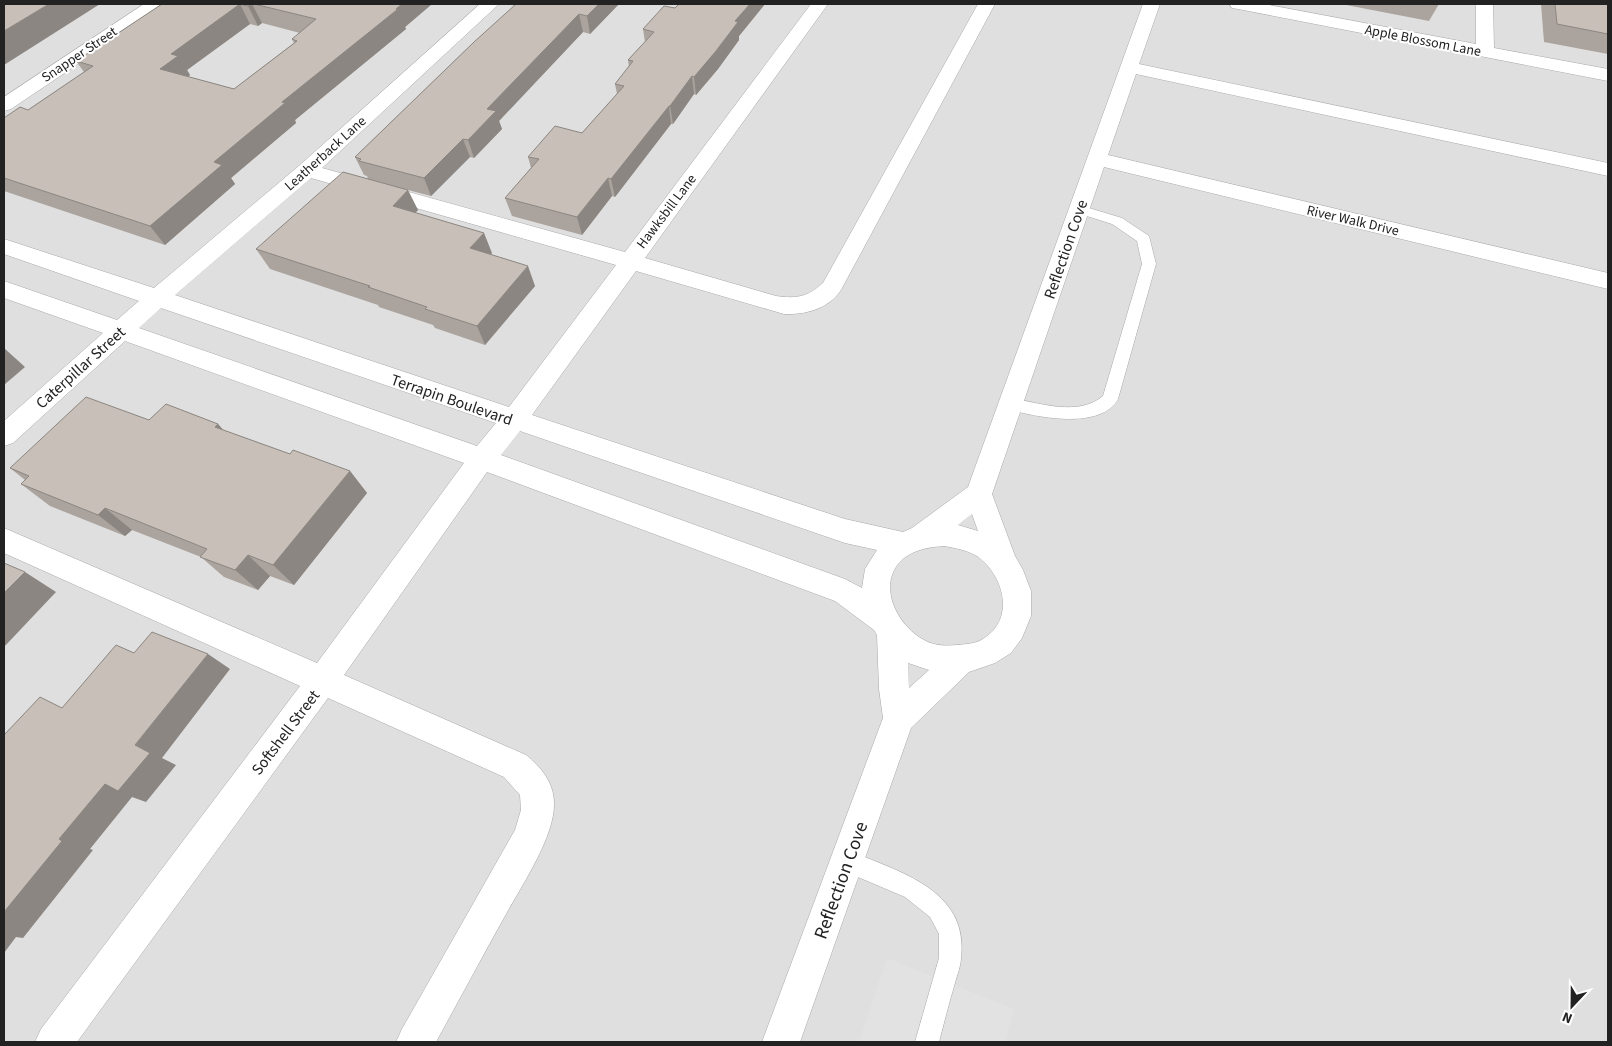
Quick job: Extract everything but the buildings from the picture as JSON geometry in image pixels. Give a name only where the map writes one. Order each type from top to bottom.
[{"type":"street","name":"Snapper Street","points":[[4,105],[155,4]]},
{"type":"street","name":"Leatherback Lane","points":[[157,298],[307,170],[490,4]]},
{"type":"street","name":"Hawksbill Lane","points":[[514,420],[629,260],[820,4]]},
{"type":"street","points":[[307,170],[790,307],[803,306],[815,302],[831,288],[988,4]]},
{"type":"street","name":"Reflection Cove","points":[[979,494],[1151,4]]},
{"type":"street","name":"Apple Blossom Lane","points":[[1238,4],[1608,76]]},
{"type":"street","points":[[1485,4],[1485,52]]},
{"type":"street","points":[[1129,67],[1608,170]]},
{"type":"street","name":"River Walk Drive","points":[[1097,159],[1608,281]]},
{"type":"street","name":"Terrapin Boulevard","points":[[4,246],[845,531],[912,540]]},
{"type":"street","points":[[4,289],[482,459],[845,592],[911,650],[935,659],[960,661],[983,655],[1002,642],[1014,624],[1018,603],[1014,582],[1003,563],[979,494],[887,558],[877,575],[875,595],[887,628]]},
{"type":"street","name":"Caterpillar Street","points":[[4,436],[157,298]]},
{"type":"street","name":"Softshell Street","points":[[54,1042],[323,680],[482,459],[514,420]]},
{"type":"street","points":[[912,540],[944,534],[964,538],[987,548],[1003,563]]},
{"type":"street","points":[[4,540],[515,766],[530,778],[536,791],[538,806],[527,842],[415,1042]]},
{"type":"street","name":"Reflection Cove","points":[[887,628],[899,718]]},
{"type":"street","name":"Reflection Cove","points":[[781,1042],[899,718],[960,661]]},
{"type":"lane","points":[[1011,404],[1064,414],[1098,409],[1110,399],[1149,264],[1144,239],[1117,221],[1079,209]]},
{"type":"lane","points":[[847,862],[913,889],[938,909],[950,932],[950,958],[927,1042]]},
{"type":"shaded area","points":[[4,4],[1608,4],[1608,1042],[4,1042]]},
{"type":"shaded area","points":[[887,958],[1014,1009],[1005,1042],[859,1042]]}]
